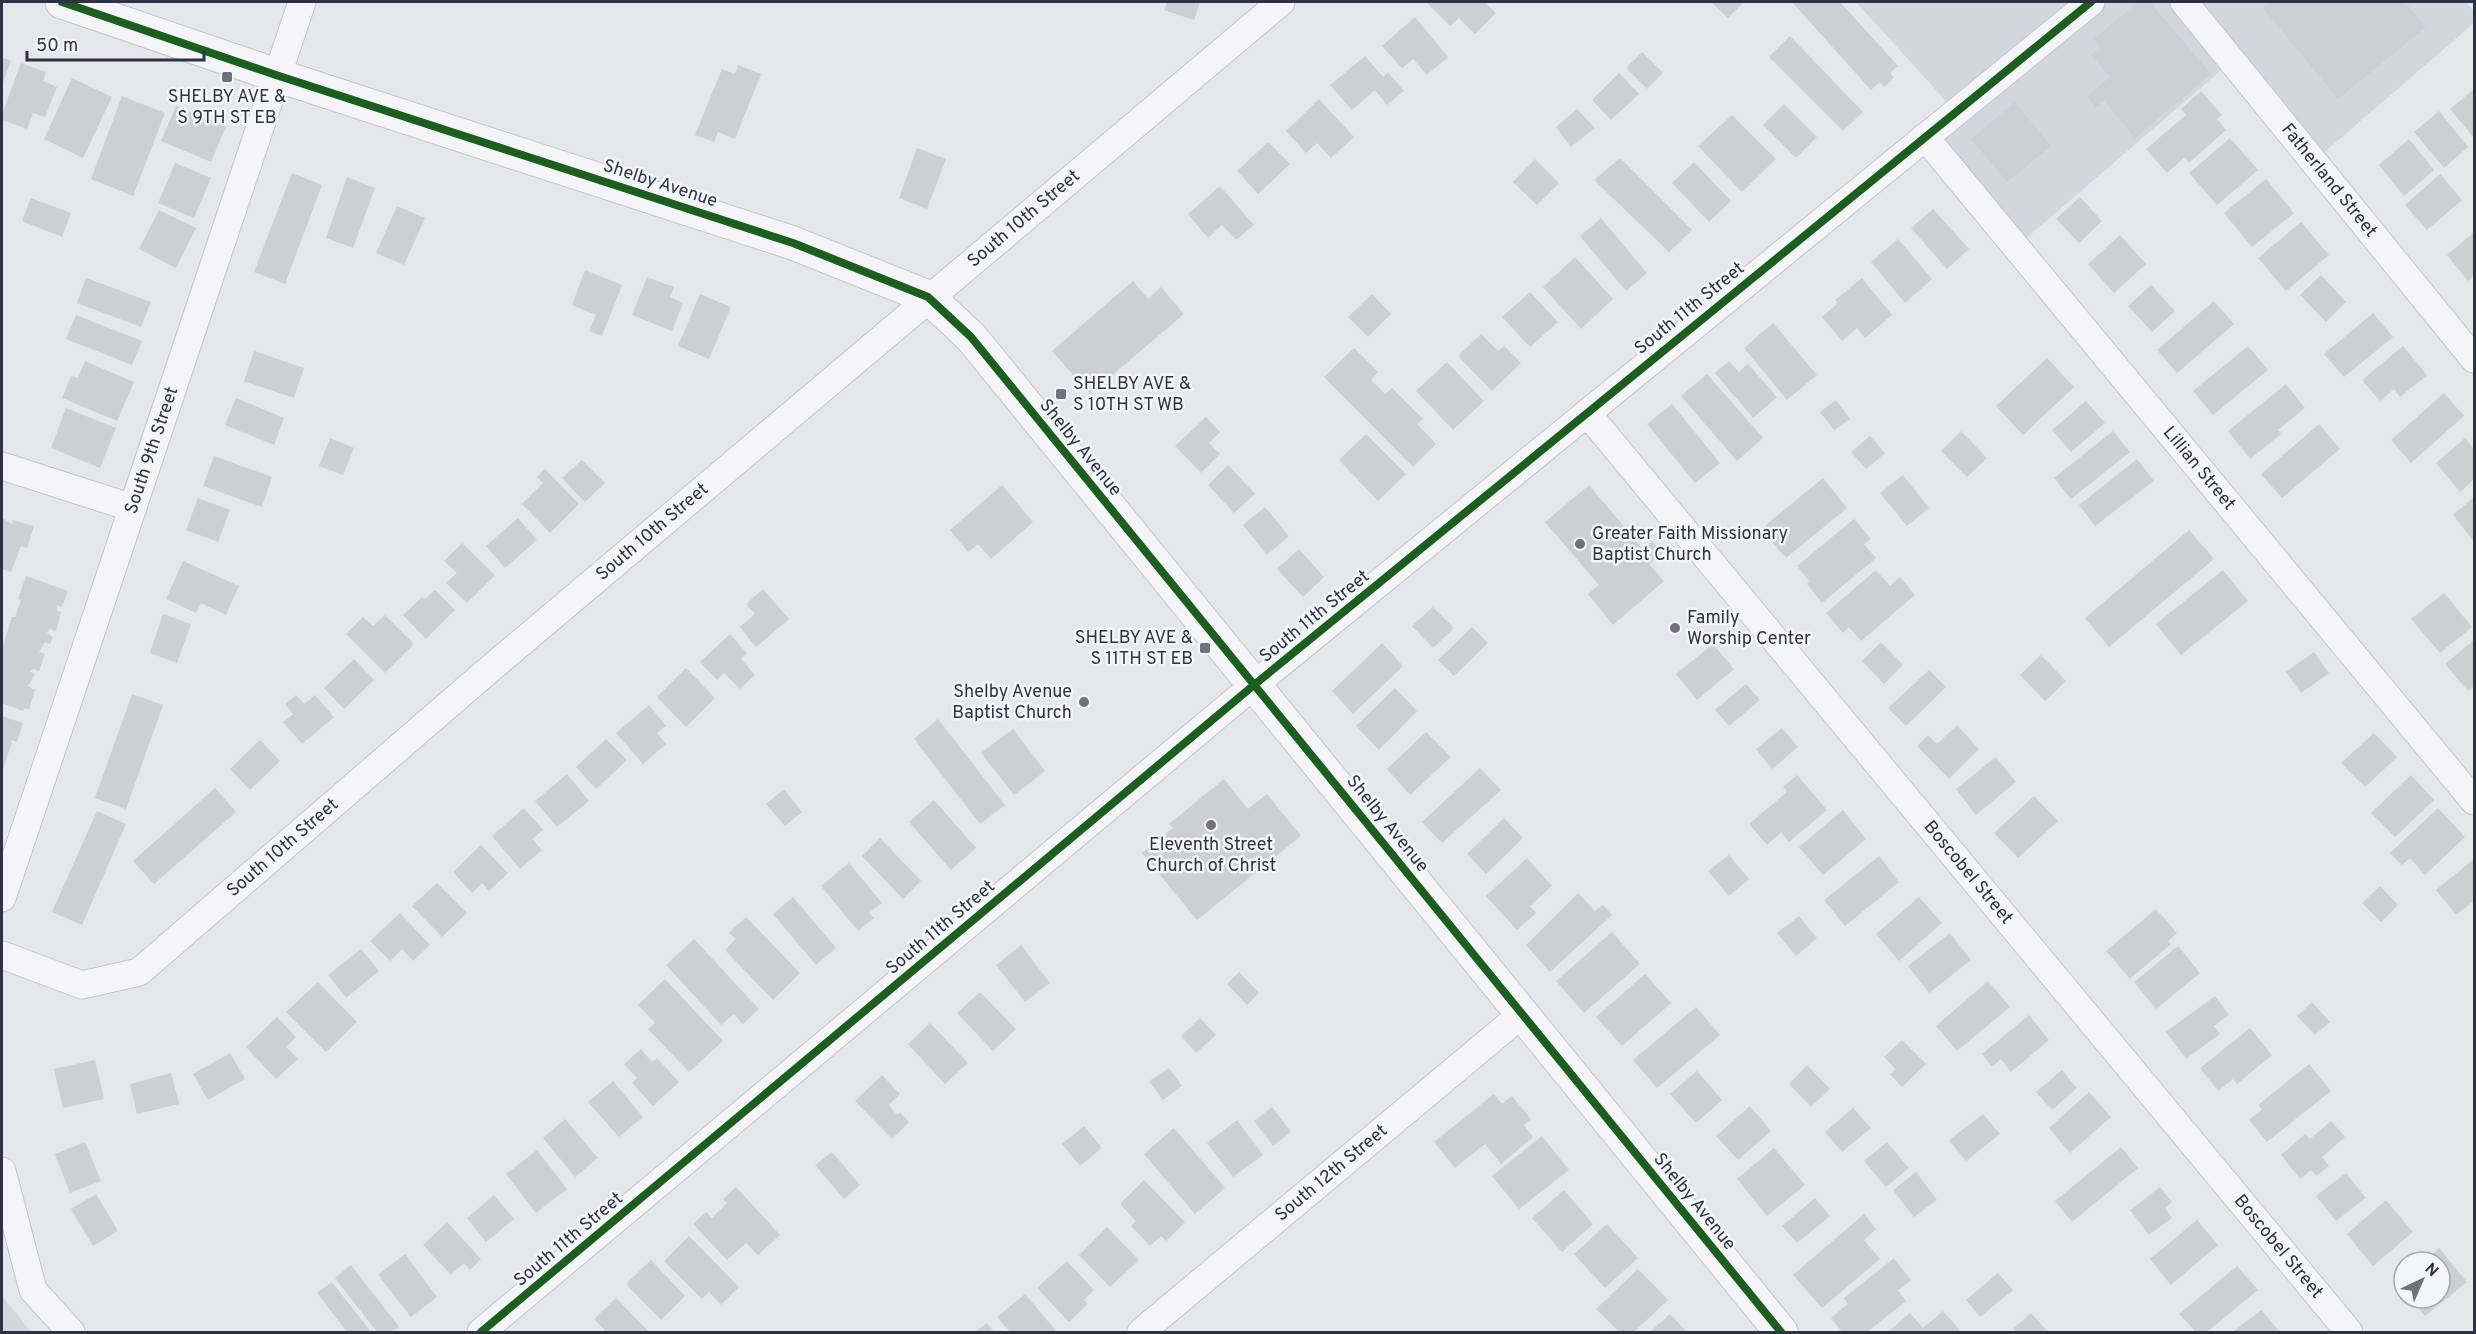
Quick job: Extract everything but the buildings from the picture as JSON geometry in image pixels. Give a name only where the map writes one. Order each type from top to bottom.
[{"type":"street","name":"Shelby Avenue","points":[[62,2],[276,75],[793,243],[928,297],[971,337],[1781,1332]]},
{"type":"street","name":"South 9th Street","points":[[2,898],[302,2]]},
{"type":"street","name":"South 10th Street","points":[[2,955],[82,986],[139,972],[500,660],[928,297],[1281,2]]},
{"type":"street","name":"South 11th Street","points":[[482,1332],[1254,685],[2091,2]]},
{"type":"street","name":"Fatherland Street","points":[[2184,2],[2475,359]]},
{"type":"street","name":"Lillian Street","points":[[1925,137],[2475,801]]},
{"type":"street","name":"Boscobel Street","points":[[1587,413],[2349,1332]]},
{"type":"street","points":[[2,466],[133,508]]},
{"type":"street","name":"South 12th Street","points":[[1141,1332],[1522,1014]]},
{"type":"street","points":[[2,1171],[33,1290],[71,1332]]},
{"type":"shaded area","points":[[1856,2],[2466,2],[2474,12],[2474,23],[2313,162],[2233,60],[2015,248],[1925,137],[1956,112]]},
{"type":"shaded area","points":[[2,1296],[31,1332],[2,1332]]},
{"type":"cycle path","points":[[62,2],[276,75],[793,243],[928,297],[971,337],[1781,1332]]},
{"type":"cycle path","points":[[481,1332],[1254,685],[2091,2]]},
{"type":"place","name":"SHELBY AVE & S 9TH ST EB","points":[[227,77]]},
{"type":"place","name":"SHELBY AVE & S 10TH ST WB","points":[[1061,394]]},
{"type":"place","name":"Greater Faith Missionary Baptist Church","points":[[1580,544]]},
{"type":"place","name":"Family Worship Center","points":[[1675,628]]},
{"type":"place","name":"SHELBY AVE & S 11TH ST EB","points":[[1205,648]]},
{"type":"place","name":"Shelby Avenue Baptist Church","points":[[1084,702]]},
{"type":"place","name":"Eleventh Street Church of Christ","points":[[1211,825]]}]
